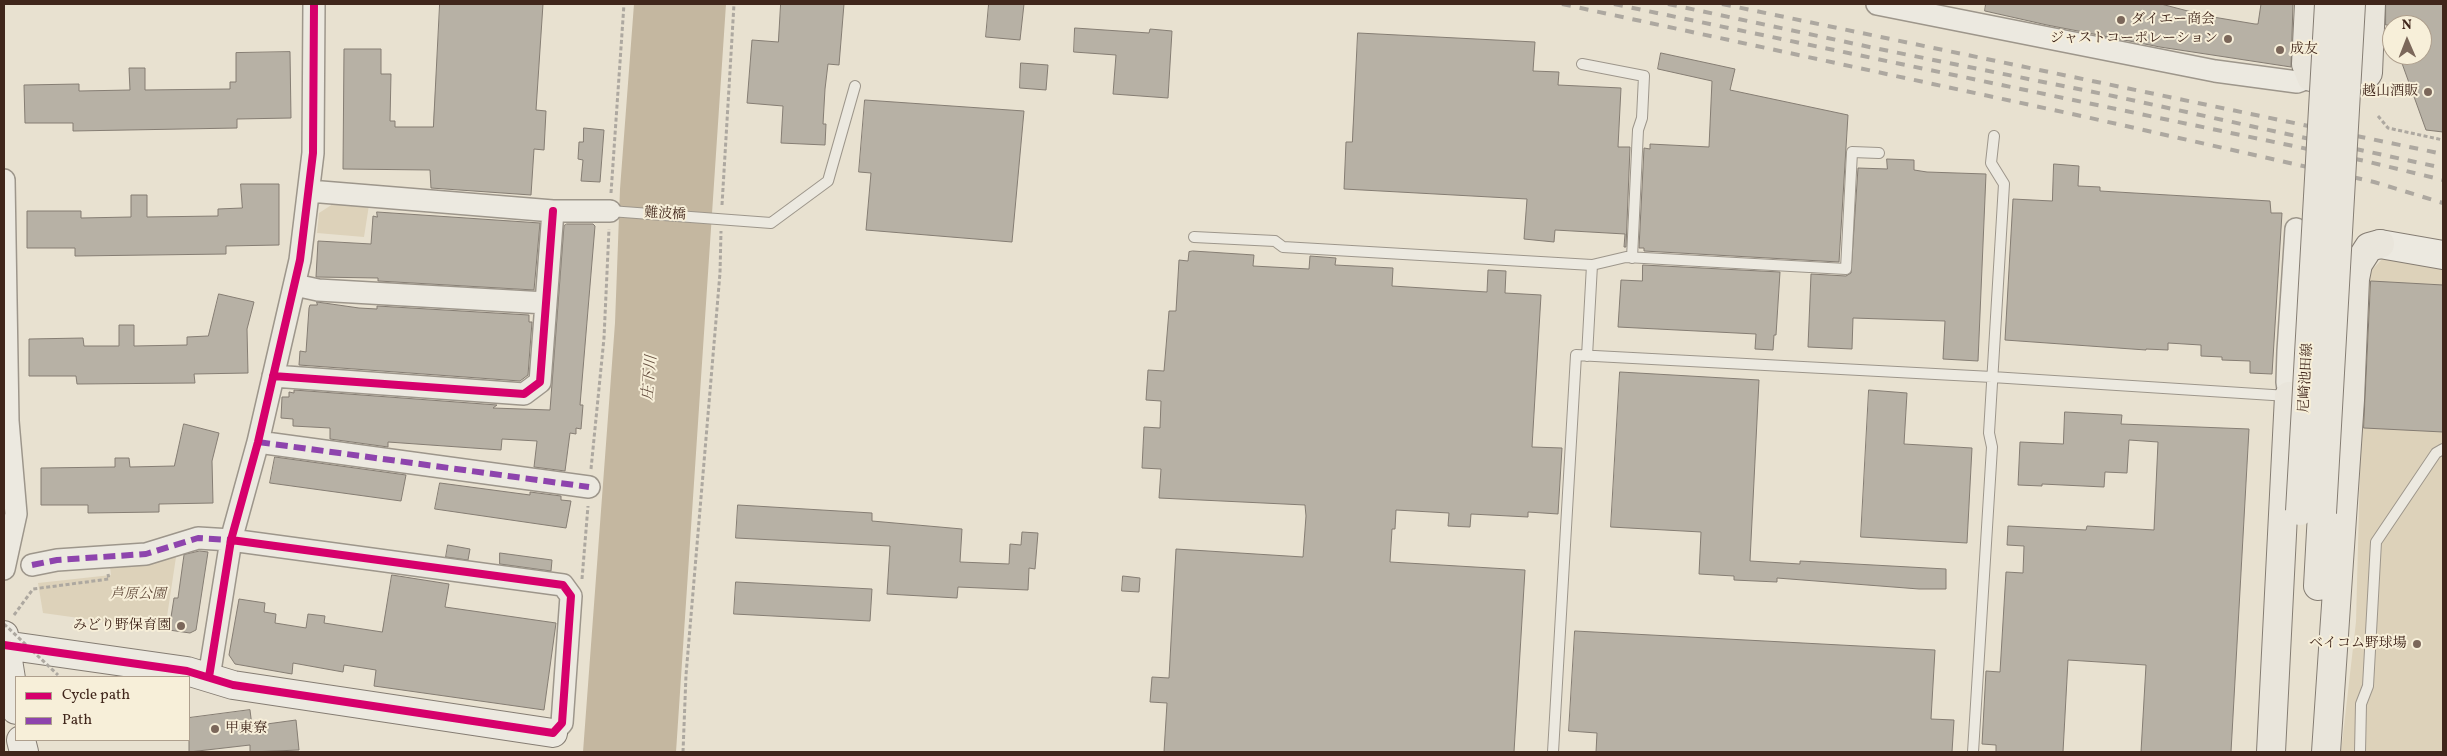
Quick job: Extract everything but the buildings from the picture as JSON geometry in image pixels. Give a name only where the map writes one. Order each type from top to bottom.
[{"type":"main road","points":[[2309,4],[2306,64],[2311,77],[2361,82],[2368,73],[2371,4]]},
{"type":"main road","name":"尼崎池田線","points":[[2310,752],[2311,512],[2330,4]]},
{"type":"main road","name":"尼崎池田線","points":[[2287,752],[2311,512],[2351,4]]},
{"type":"main road","points":[[2326,752],[2350,400],[2355,280],[2358,264],[2369,247],[2380,244]]},
{"type":"main road","points":[[2271,752],[2289,396],[2350,400]]},
{"type":"street","points":[[208,678],[231,540],[258,442],[272,376],[295,285],[310,191],[314,118],[314,4]]},
{"type":"street","points":[[1877,4],[1956,12],[2215,71],[2297,82],[2311,77]]},
{"type":"street","points":[[4,180],[8,421],[16,514],[4,569]]},
{"type":"street","points":[[310,191],[553,210],[610,211]]},
{"type":"street","points":[[272,376],[524,394],[540,382],[553,210]]},
{"type":"street","points":[[2289,396],[2287,382],[2288,351],[2296,229]]},
{"type":"street","points":[[2380,244],[2443,255]]},
{"type":"street","points":[[295,285],[318,290],[546,303]]},
{"type":"street","points":[[258,442],[589,487]]},
{"type":"street","points":[[15,704],[4,634],[187,671],[233,685],[553,733],[562,723],[572,596],[563,585],[231,540],[198,538],[146,554],[57,560],[32,564]]},
{"type":"lane","points":[[1582,64],[1644,76],[1642,118],[1638,130],[1632,258]]},
{"type":"lane","name":"難波橋","points":[[610,211],[771,223],[828,181],[855,86]]},
{"type":"lane","points":[[1973,752],[1992,447],[1988,433],[2004,184],[1991,163],[1994,136]]},
{"type":"lane","points":[[1194,237],[1276,241],[1283,247],[1592,265],[1632,258],[1846,269],[1852,152],[1879,153]]},
{"type":"lane","points":[[1587,356],[1592,265]]},
{"type":"lane","points":[[1553,752],[1576,355],[1992,377],[2289,396]]},
{"type":"lane","points":[[2360,752],[2361,704],[2368,686],[2376,542],[2436,453],[2443,449]]},
{"type":"path","points":[[610,211],[624,4]]},
{"type":"path","points":[[682,752],[686,675],[720,273],[721,218],[734,4]]},
{"type":"path","points":[[2378,116],[2388,128],[2443,140]]},
{"type":"path","points":[[34,589],[4,634],[58,675]]},
{"type":"green space","points":[[336,202],[369,205],[364,237],[317,233],[319,213]]},
{"type":"green space","points":[[2387,254],[2443,265],[2443,752],[2341,752],[2356,622],[2364,314],[2369,273]]},
{"type":"green space","name":"芦原公園","points":[[176,557],[165,630],[43,613],[38,583],[111,575],[110,567]]},
{"type":"water","name":"庄下川","points":[[634,4],[726,4],[676,752],[583,752],[615,323],[620,189]]},
{"type":"railway","points":[[1562,4],[2086,117],[2374,182],[2443,203]]},
{"type":"railway","points":[[1614,4],[2365,161],[2443,180]]},
{"type":"railway","points":[[1668,4],[2113,96],[2443,168]]},
{"type":"railway","points":[[1722,4],[2443,154]]},
{"type":"marked path","points":[[258,442],[589,487]]},
{"type":"marked path","points":[[32,565],[57,560],[146,554],[198,538],[231,540]]},
{"type":"cycle path","points":[[209,677],[231,540],[258,442],[300,260],[313,153],[314,4]]},
{"type":"cycle path","points":[[273,376],[524,394],[540,382],[553,211]]},
{"type":"cycle path","points":[[4,645],[187,671],[233,685],[553,733],[562,723],[571,596],[563,585],[231,540]]},
{"type":"place","name":"ダイエー商会","points":[[2121,20]]},
{"type":"place","name":"ジャストコーポレーション","points":[[2228,39]]},
{"type":"place","name":"成友","points":[[2280,50]]},
{"type":"place","name":"越山酒販","points":[[2428,92]]},
{"type":"place","name":"みどり野保育園","points":[[181,626]]},
{"type":"place","name":"ベイコム野球場","points":[[2417,644]]},
{"type":"place","name":"甲東寮","points":[[215,729]]}]
